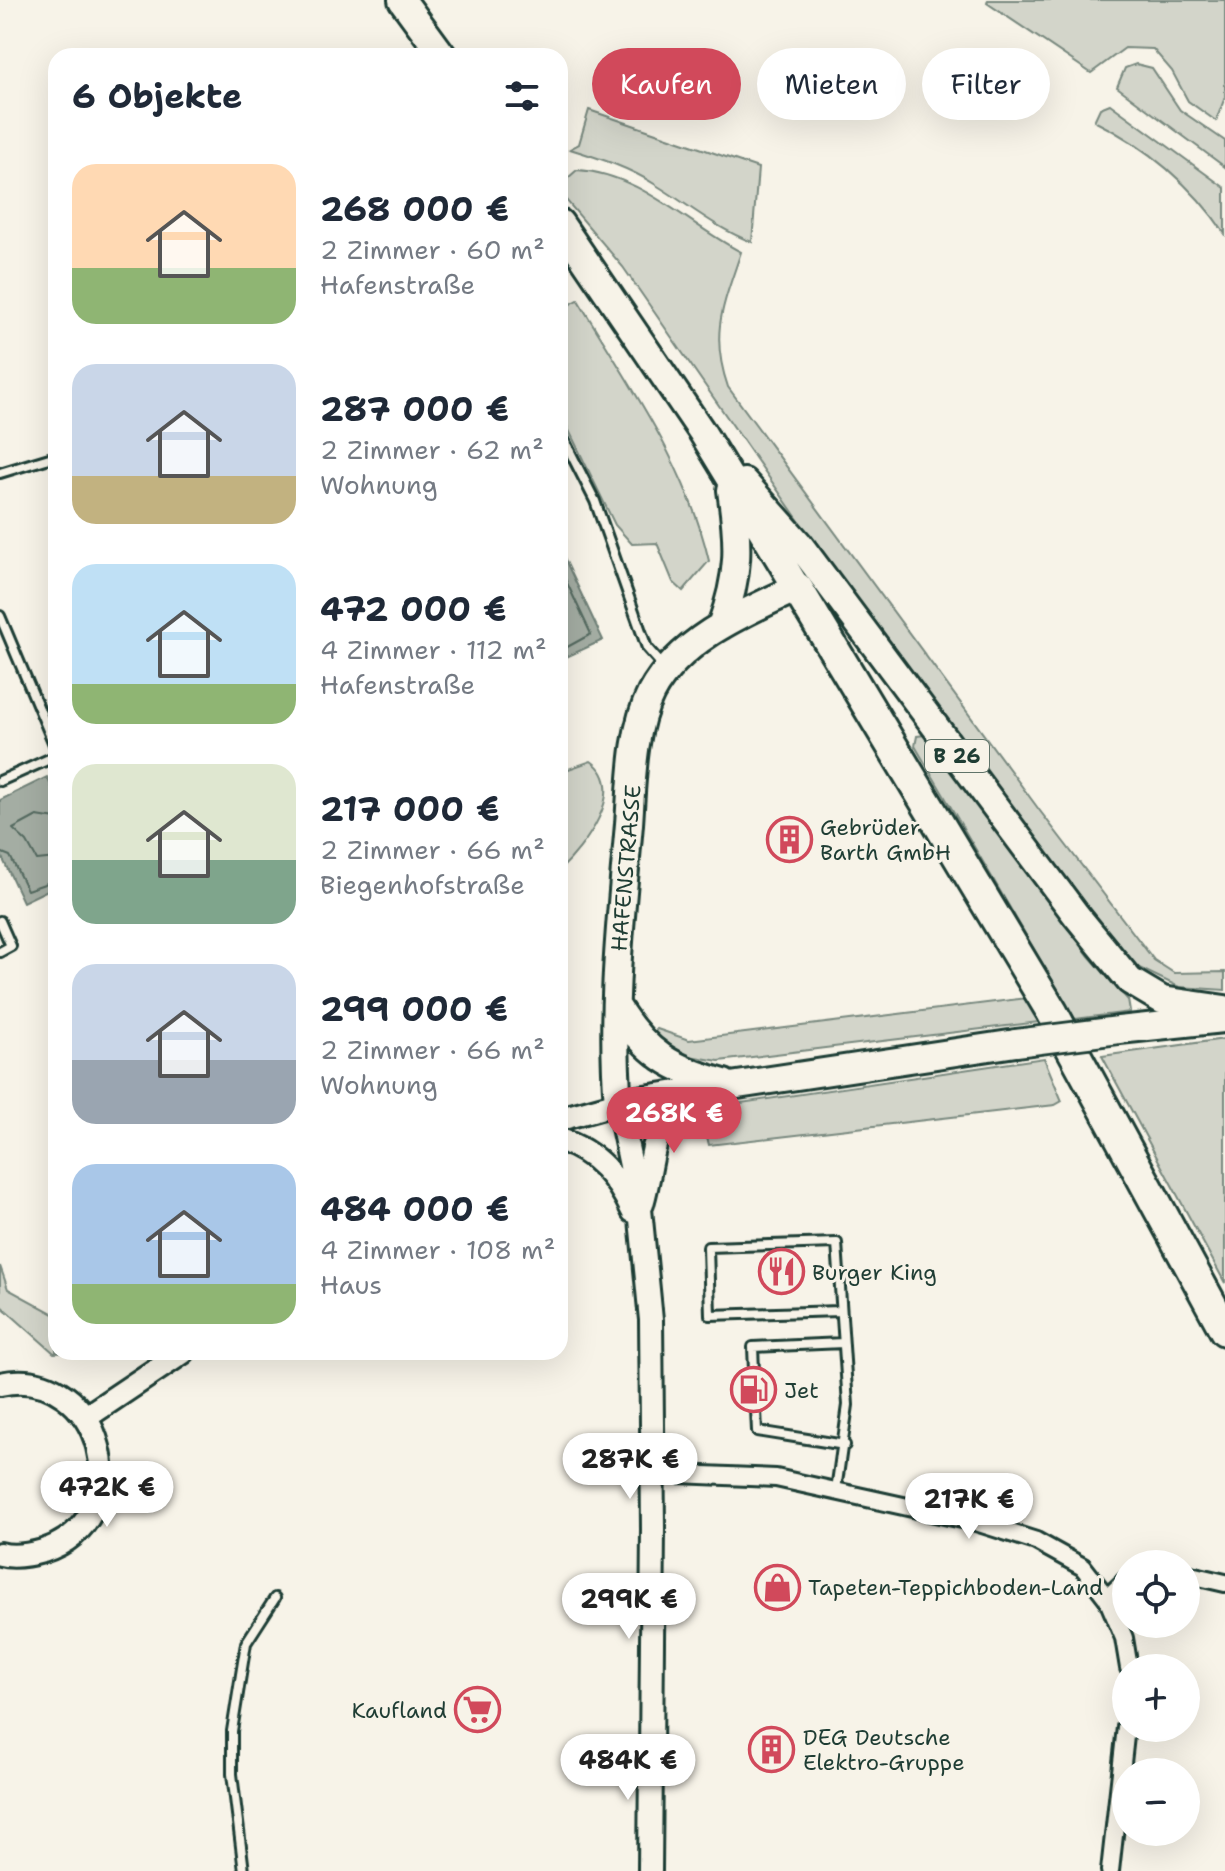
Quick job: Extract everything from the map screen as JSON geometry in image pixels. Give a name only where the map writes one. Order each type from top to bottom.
[{"type":"highway","points":[[797,588],[1052,1012],[1225,1330]]},
{"type":"main road","points":[[402,0],[437,48]]},
{"type":"main road","name":"B 26","points":[[568,235],[716,455],[797,588]]},
{"type":"main road","name":"B 26","points":[[716,455],[769,507],[799,544],[1076,915],[1130,981],[1162,1000],[1225,1009]]},
{"type":"main road","points":[[721,626],[738,570],[739,541],[730,478]]},
{"type":"main road","name":"HAFENSTRASSE","points":[[618,1103],[620,927],[635,764],[645,709],[667,671],[689,649],[721,626],[797,588]]},
{"type":"main road","points":[[617,1007],[633,1032],[657,1056],[676,1068],[731,1085]]},
{"type":"main road","points":[[618,1103],[1016,1043],[1225,1019]]},
{"type":"street","points":[[642,1220],[651,1147],[659,1127],[693,1090]]},
{"type":"street","points":[[568,1117],[618,1103],[642,1220],[651,1320],[653,1473],[650,1871]]},
{"type":"street","points":[[568,1143],[579,1146],[605,1166],[642,1220]]},
{"type":"street","points":[[86,1417],[171,1360]]},
{"type":"street","points":[[0,1384],[28,1382],[70,1400],[86,1417],[98,1439],[103,1464],[100,1489],[91,1513],[75,1533],[55,1547],[31,1555],[0,1554]]},
{"type":"street","points":[[653,1473],[776,1478],[976,1522],[1036,1541],[1083,1567],[1107,1598],[1124,1638],[1127,1654]]},
{"type":"street","points":[[1200,1577],[1225,1583]]},
{"type":"street","points":[[1107,1598],[1112,1593]]},
{"type":"street","points":[[1110,1871],[1124,1742]]},
{"type":"lane","points":[[568,448],[595,501],[647,648],[667,671]]},
{"type":"lane","points":[[0,473],[48,458]]},
{"type":"lane","points":[[0,616],[48,730]]},
{"type":"lane","points":[[0,781],[48,760]]},
{"type":"lane","points":[[0,921],[11,946],[0,952]]},
{"type":"lane","points":[[836,1490],[845,1445],[848,1405],[839,1311],[837,1243],[708,1247],[710,1315],[839,1311]]},
{"type":"lane","points":[[754,1371],[753,1347],[843,1343]]},
{"type":"lane","points":[[756,1410],[757,1431],[845,1445]]},
{"type":"lane","points":[[244,1871],[232,1774],[232,1731],[246,1643],[275,1598]]},
{"type":"shaded area","points":[[988,0],[1225,0],[1225,97],[1216,121],[1188,101],[1172,71],[1153,49],[1125,48],[1091,73],[987,3]]},
{"type":"shaded area","points":[[1136,64],[1152,68],[1180,110],[1225,141],[1225,167],[1117,87],[1125,68]]},
{"type":"shaded area","points":[[1110,104],[1225,188],[1225,234],[1198,200],[1167,169],[1132,142],[1094,121],[1100,108]]},
{"type":"shaded area","points":[[589,110],[592,111],[592,120],[618,120],[758,168],[752,242],[714,223],[636,173],[570,149],[579,144]]},
{"type":"shaded area","points":[[577,170],[621,180],[741,252],[724,303],[719,334],[722,368],[728,387],[1040,811],[1154,960],[1174,973],[1225,972],[1225,990],[1179,987],[1133,965],[842,583],[623,267],[568,202],[568,178]]},
{"type":"shaded area","points":[[578,300],[636,394],[686,491],[709,561],[683,591],[673,582],[657,543],[632,544],[615,525],[568,428],[568,306]]},
{"type":"shaded area","points":[[925,735],[1089,956],[1128,1000],[1130,1012],[1075,1019],[915,746],[917,736]]},
{"type":"shaded area","points":[[591,761],[602,773],[606,787],[599,818],[568,861],[568,769]]},
{"type":"shaded area","points":[[1027,998],[1039,1022],[719,1061],[671,1053],[651,1036],[657,1029],[689,1040]]},
{"type":"shaded area","points":[[1225,1039],[1225,1283],[1102,1056]]},
{"type":"shaded area","points":[[1044,1058],[1062,1101],[1055,1105],[709,1145],[700,1109]]},
{"type":"shaded area","points":[[0,1266],[8,1289],[48,1311],[48,1348],[0,1305]]},
{"type":"water","points":[[568,566],[603,640],[568,656]]},
{"type":"water","points":[[48,779],[48,890],[23,902],[0,853],[0,800]]},
{"type":"place","name":"Gebrüder Barth GmbH","points":[[789,840]]},
{"type":"place","name":"Burger King","points":[[781,1272]]},
{"type":"place","name":"Jet","points":[[753,1390]]},
{"type":"place","name":"Tapeten-Teppichboden-Land","points":[[777,1587]]},
{"type":"place","name":"Kaufland","points":[[478,1710]]},
{"type":"place","name":"DEG Deutsche Elektro-Gruppe","points":[[772,1750]]}]
